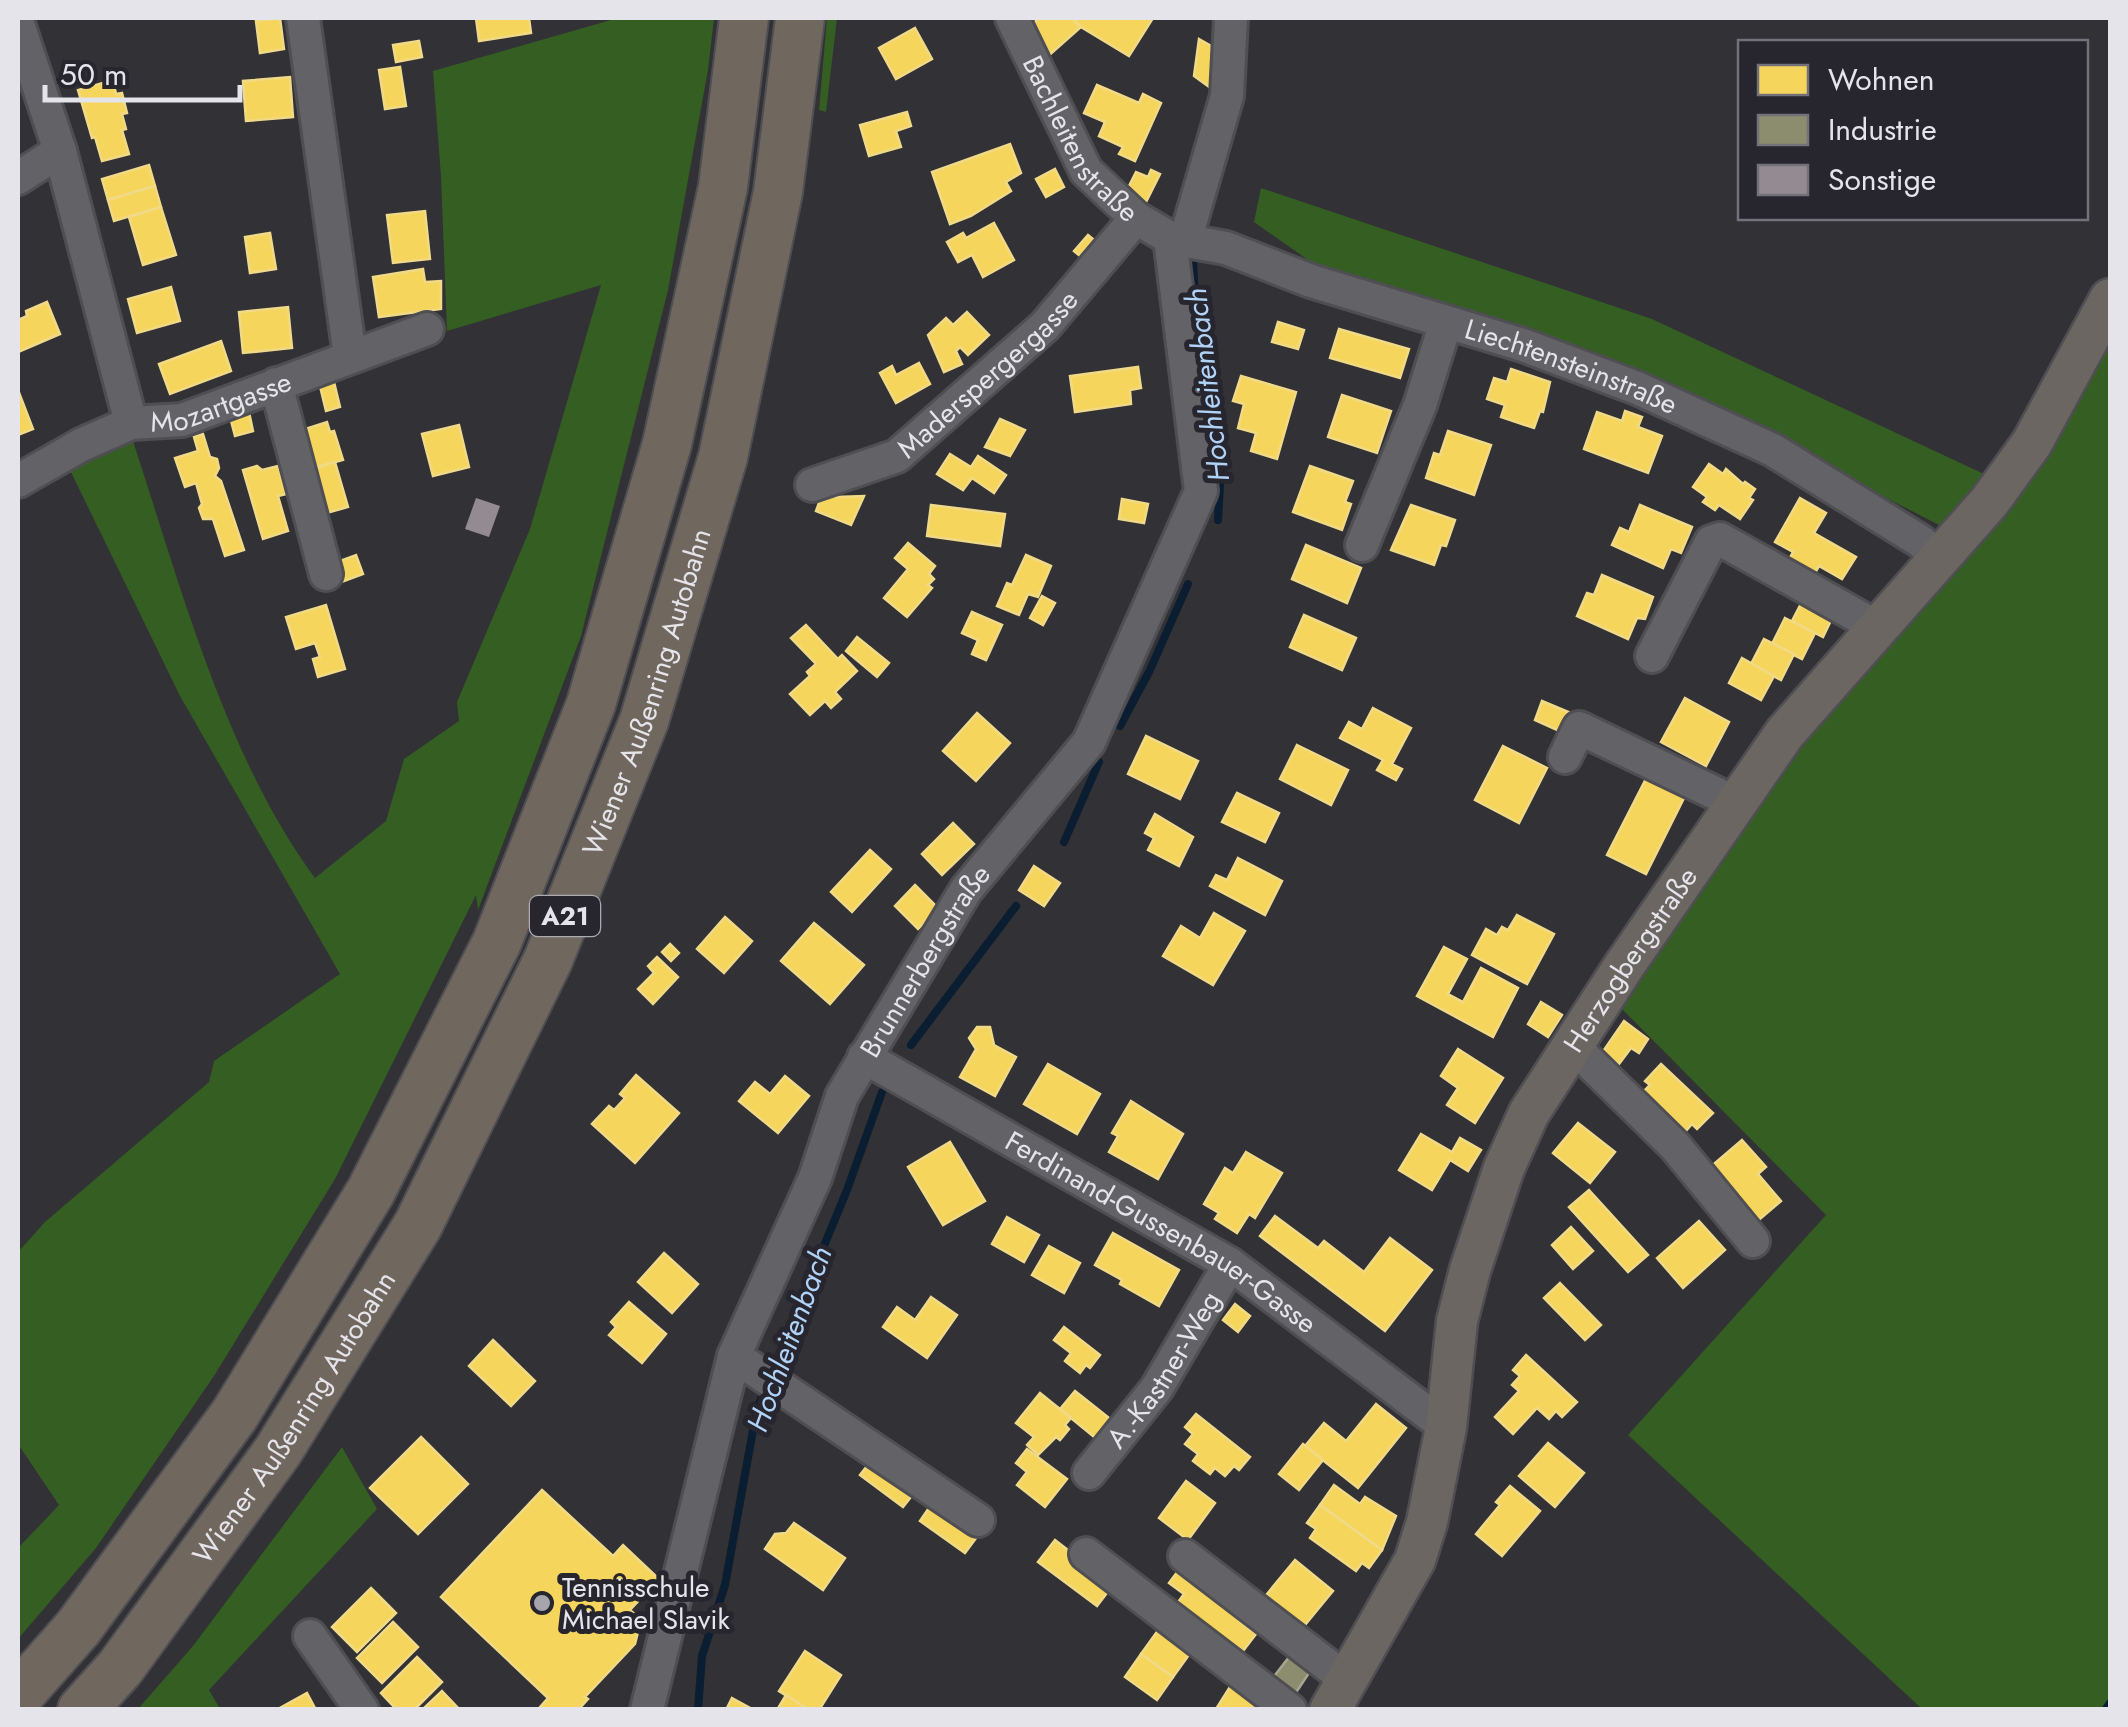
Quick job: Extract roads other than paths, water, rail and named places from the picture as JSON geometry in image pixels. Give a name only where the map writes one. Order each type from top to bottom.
[{"type":"highway","name":"Wiener Außenring Autobahn","points":[[18,1696],[78,1628],[235,1414],[371,1191],[496,942],[590,704],[667,444],[723,186],[744,18]]},
{"type":"highway","name":"Wiener Außenring Autobahn","points":[[82,1710],[120,1668],[278,1452],[418,1225],[548,960],[644,721],[723,457],[778,192],[800,18]]},
{"type":"main road","name":"Herzogbergstraße","points":[[1339,1695],[1415,1560],[1427,1522],[1446,1427],[1457,1321],[1504,1168],[1530,1113],[1572,1045],[1785,733],[1990,501],[2032,443],[2110,299]]},
{"type":"street","points":[[303,18],[350,356]]},
{"type":"street","name":"Bachleitenstraße","points":[[1012,18],[1086,171],[1136,218],[1191,242]]},
{"type":"street","name":"Brunnerbergstraße","points":[[647,1710],[842,1096],[966,890],[1089,742],[1202,491],[1191,242],[1227,96],[1231,18]]},
{"type":"street","points":[[18,24],[60,151],[132,423]]},
{"type":"street","points":[[18,178],[60,151]]},
{"type":"street","name":"Maderspergergasse","points":[[812,485],[897,456],[1045,326],[1136,218]]},
{"type":"street","name":"Liechtensteinstraße","points":[[1191,242],[1522,345],[1637,388],[1773,450],[1941,558]]},
{"type":"street","points":[[1362,546],[1420,404],[1446,322]]},
{"type":"street","name":"Mozartgasse","points":[[18,480],[81,445],[132,423],[182,420],[427,329]]},
{"type":"street","points":[[276,384],[326,574]]},
{"type":"street","points":[[1652,656],[1711,542],[1720,539],[1877,627]]},
{"type":"street","points":[[1565,757],[1579,728],[1736,804]]},
{"type":"street","points":[[1572,1045],[1675,1146],[1753,1241]]},
{"type":"street","name":"Ferdinand-Gussenbauer-Gasse","points":[[864,1057],[1230,1264],[1446,1427]]},
{"type":"street","name":"A.-Kastner-Weg","points":[[1089,1473],[1156,1388],[1230,1264]]},
{"type":"street","points":[[756,1371],[978,1520]]},
{"type":"street","points":[[1086,1554],[1290,1710]]},
{"type":"street","points":[[1184,1556],[1339,1695]]},
{"type":"street","points":[[310,1636],[362,1710]]},
{"type":"waterway","name":"Hochleitenbach","points":[[1196,251],[1196,321]]},
{"type":"waterway","name":"Hochleitenbach","points":[[1205,395],[1221,468],[1218,520]]},
{"type":"waterway","name":"Hochleitenbach","points":[[1120,726],[1188,584]]},
{"type":"waterway","name":"Hochleitenbach","points":[[1064,842],[1099,762]]},
{"type":"waterway","name":"Hochleitenbach","points":[[911,1045],[1016,906]]},
{"type":"waterway","name":"Hochleitenbach","points":[[772,1372],[847,1190],[882,1092]]},
{"type":"waterway","name":"Hochleitenbach","points":[[698,1710],[702,1656],[725,1585],[757,1408],[765,1390]]},
{"type":"waterway","points":[[2105,1710],[2110,1703]]},
{"type":"place","name":"Tennisschule Michael Slavik","points":[[542,1603]]}]
